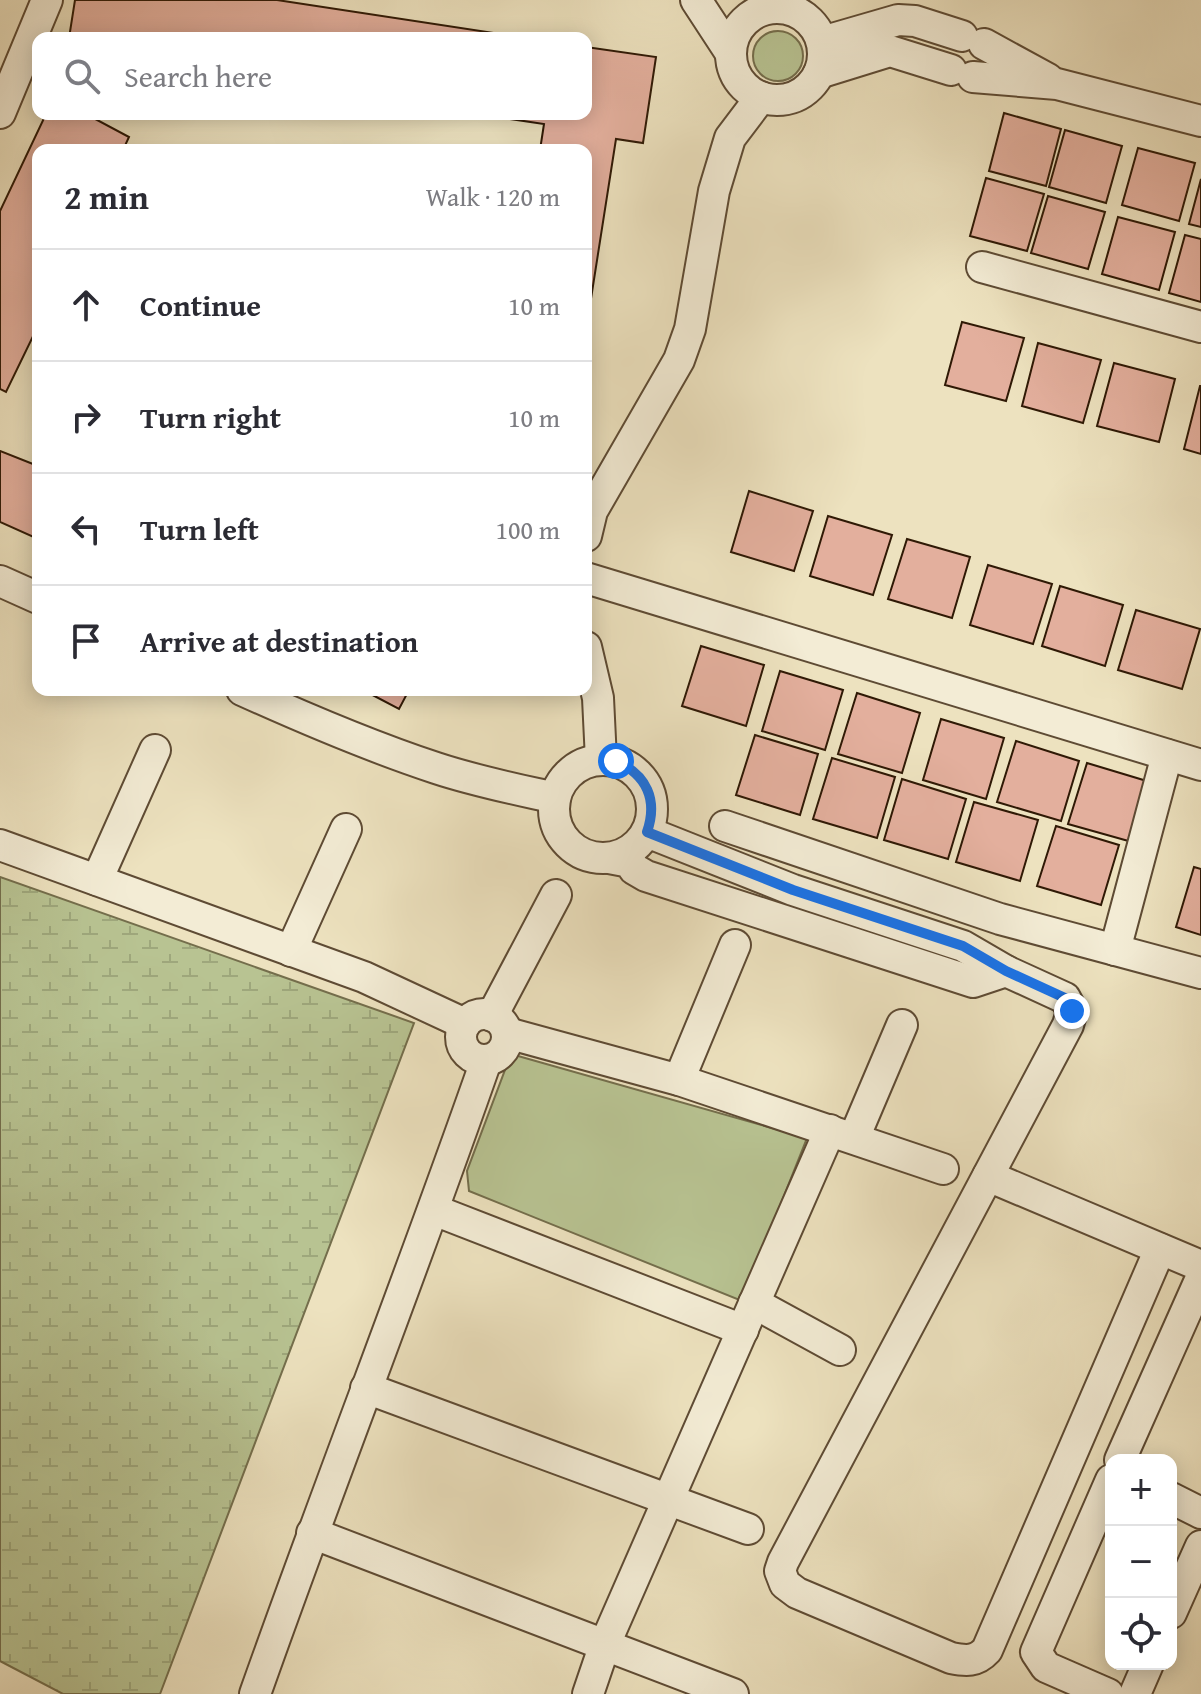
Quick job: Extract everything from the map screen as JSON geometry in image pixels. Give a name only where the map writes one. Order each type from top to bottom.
[{"type":"street","points":[[34,32],[47,0]]},
{"type":"street","points":[[696,0],[730,52],[735,74],[753,94],[783,100],[798,95],[811,86],[824,58],[822,42],[807,18],[794,11],[763,4],[741,25],[733,37],[730,52]]},
{"type":"street","points":[[822,42],[898,20],[915,21],[973,40],[1057,84]]},
{"type":"street","points":[[0,113],[32,36]]},
{"type":"street","points":[[819,73],[890,51],[962,74],[1057,84],[1201,121]]},
{"type":"street","points":[[592,511],[679,360],[690,329],[705,229],[730,138],[761,97]]},
{"type":"street","points":[[982,267],[1201,327]]},
{"type":"street","points":[[592,580],[1201,765]]},
{"type":"street","points":[[0,581],[32,595]]},
{"type":"street","points":[[592,672],[598,698],[601,760]]},
{"type":"street","points":[[256,696],[339,733],[438,769],[500,787],[555,798]]},
{"type":"street","points":[[97,880],[155,750]]},
{"type":"street","points":[[1115,950],[1167,755]]},
{"type":"street","points":[[609,858],[638,844],[647,832],[653,803],[649,789],[629,767],[616,761],[601,760],[585,763],[571,771],[561,783],[555,798],[554,814],[558,829],[566,842],[579,852],[593,857],[630,862],[634,869],[646,876],[973,982],[1006,971]]},
{"type":"street","points":[[725,826],[1000,919],[1201,973]]},
{"type":"street","points":[[291,951],[346,829]]},
{"type":"street","points":[[647,832],[793,890],[963,946],[1006,971],[1065,998],[1072,1011],[1068,1025],[783,1562],[781,1578],[797,1593],[951,1658],[964,1660],[980,1657],[987,1650],[1160,1249]]},
{"type":"street","points":[[0,845],[488,1025],[679,1080],[943,1169]]},
{"type":"street","points":[[488,1025],[507,1041],[500,1054],[486,1061],[472,1057],[461,1038],[488,1025],[556,895]]},
{"type":"street","points":[[679,1080],[735,945]]},
{"type":"street","points":[[588,1694],[605,1644],[748,1316],[902,1025]]},
{"type":"street","points":[[255,1694],[486,1061]]},
{"type":"street","points":[[988,1176],[1201,1266]]},
{"type":"street","points":[[434,1210],[840,1350]]},
{"type":"street","points":[[1123,1454],[1201,1278]]},
{"type":"street","points":[[366,1388],[748,1529]]},
{"type":"street","points":[[1105,1493],[1036,1652],[1046,1667],[1108,1694]]},
{"type":"street","points":[[1177,1501],[1201,1513]]},
{"type":"street","points":[[312,1533],[733,1694]]},
{"type":"street","points":[[1177,1600],[1201,1546]]},
{"type":"street","points":[[1135,1694],[1145,1670]]},
{"type":"green space","points":[[778,31],[795,39],[803,56],[795,73],[778,81],[761,73],[753,56],[761,39]]},
{"type":"green space","points":[[0,877],[414,1023],[160,1694],[63,1694],[0,1661]]},
{"type":"green space","points":[[511,1054],[807,1138],[742,1301],[469,1191],[467,1171]]},
{"type":"building","points":[[75,0],[277,0],[488,32],[70,32]]},
{"type":"building","points":[[592,48],[656,57],[643,143],[616,139],[592,292],[592,144],[541,144],[544,124],[517,120],[592,120]]},
{"type":"building","points":[[1004,113],[1061,129],[1046,186],[989,171]]},
{"type":"building","points":[[43,120],[97,120],[129,137],[126,144],[32,144],[32,338],[6,392],[0,389],[0,211]]},
{"type":"building","points":[[1065,130],[1122,146],[1106,203],[1049,187]]},
{"type":"building","points":[[1138,148],[1195,163],[1179,221],[1122,205]]},
{"type":"building","points":[[986,178],[1044,194],[1027,251],[970,236]]},
{"type":"building","points":[[1201,179],[1201,227],[1189,224]]},
{"type":"building","points":[[1048,196],[1105,212],[1088,269],[1031,253]]},
{"type":"building","points":[[1118,217],[1175,232],[1159,290],[1102,274]]},
{"type":"building","points":[[1185,235],[1201,239],[1201,302],[1169,293]]},
{"type":"building","points":[[962,322],[1024,338],[1006,401],[945,385]]},
{"type":"building","points":[[1038,343],[1101,360],[1083,423],[1022,406]]},
{"type":"building","points":[[1114,363],[1175,379],[1159,442],[1097,426]]},
{"type":"building","points":[[1201,386],[1201,454],[1184,449]]},
{"type":"building","points":[[0,451],[32,464],[32,536],[0,522]]},
{"type":"building","points":[[749,491],[813,511],[794,571],[731,552]]},
{"type":"building","points":[[828,516],[892,535],[873,595],[810,576]]},
{"type":"building","points":[[907,539],[970,557],[952,618],[888,599]]},
{"type":"building","points":[[988,565],[1052,584],[1033,644],[970,625]]},
{"type":"building","points":[[1060,586],[1123,605],[1105,666],[1042,646]]},
{"type":"building","points":[[1136,610],[1200,629],[1182,689],[1118,670]]},
{"type":"building","points":[[701,646],[764,665],[746,726],[682,706]]},
{"type":"building","points":[[780,671],[843,690],[825,750],[762,731]]},
{"type":"building","points":[[857,693],[920,713],[902,773],[838,754]]},
{"type":"building","points":[[374,696],[406,696],[399,709]]},
{"type":"building","points":[[941,719],[1004,738],[986,799],[923,780]]},
{"type":"building","points":[[755,735],[818,754],[800,815],[736,795]]},
{"type":"building","points":[[1016,741],[1079,761],[1061,821],[997,802]]},
{"type":"building","points":[[832,758],[895,777],[877,838],[813,819]]},
{"type":"building","points":[[1087,763],[1150,782],[1132,842],[1068,824]]},
{"type":"building","points":[[902,779],[966,799],[948,859],[884,840]]},
{"type":"building","points":[[974,802],[1038,820],[1020,881],[956,862]]},
{"type":"building","points":[[1056,826],[1119,845],[1101,905],[1037,886]]},
{"type":"building","points":[[1194,867],[1201,869],[1201,935],[1176,927]]},
{"type":"route","points":[[616,761],[641,777],[649,789],[653,803],[647,832],[793,890],[963,946],[1006,971],[1065,998],[1072,1011]]}]
